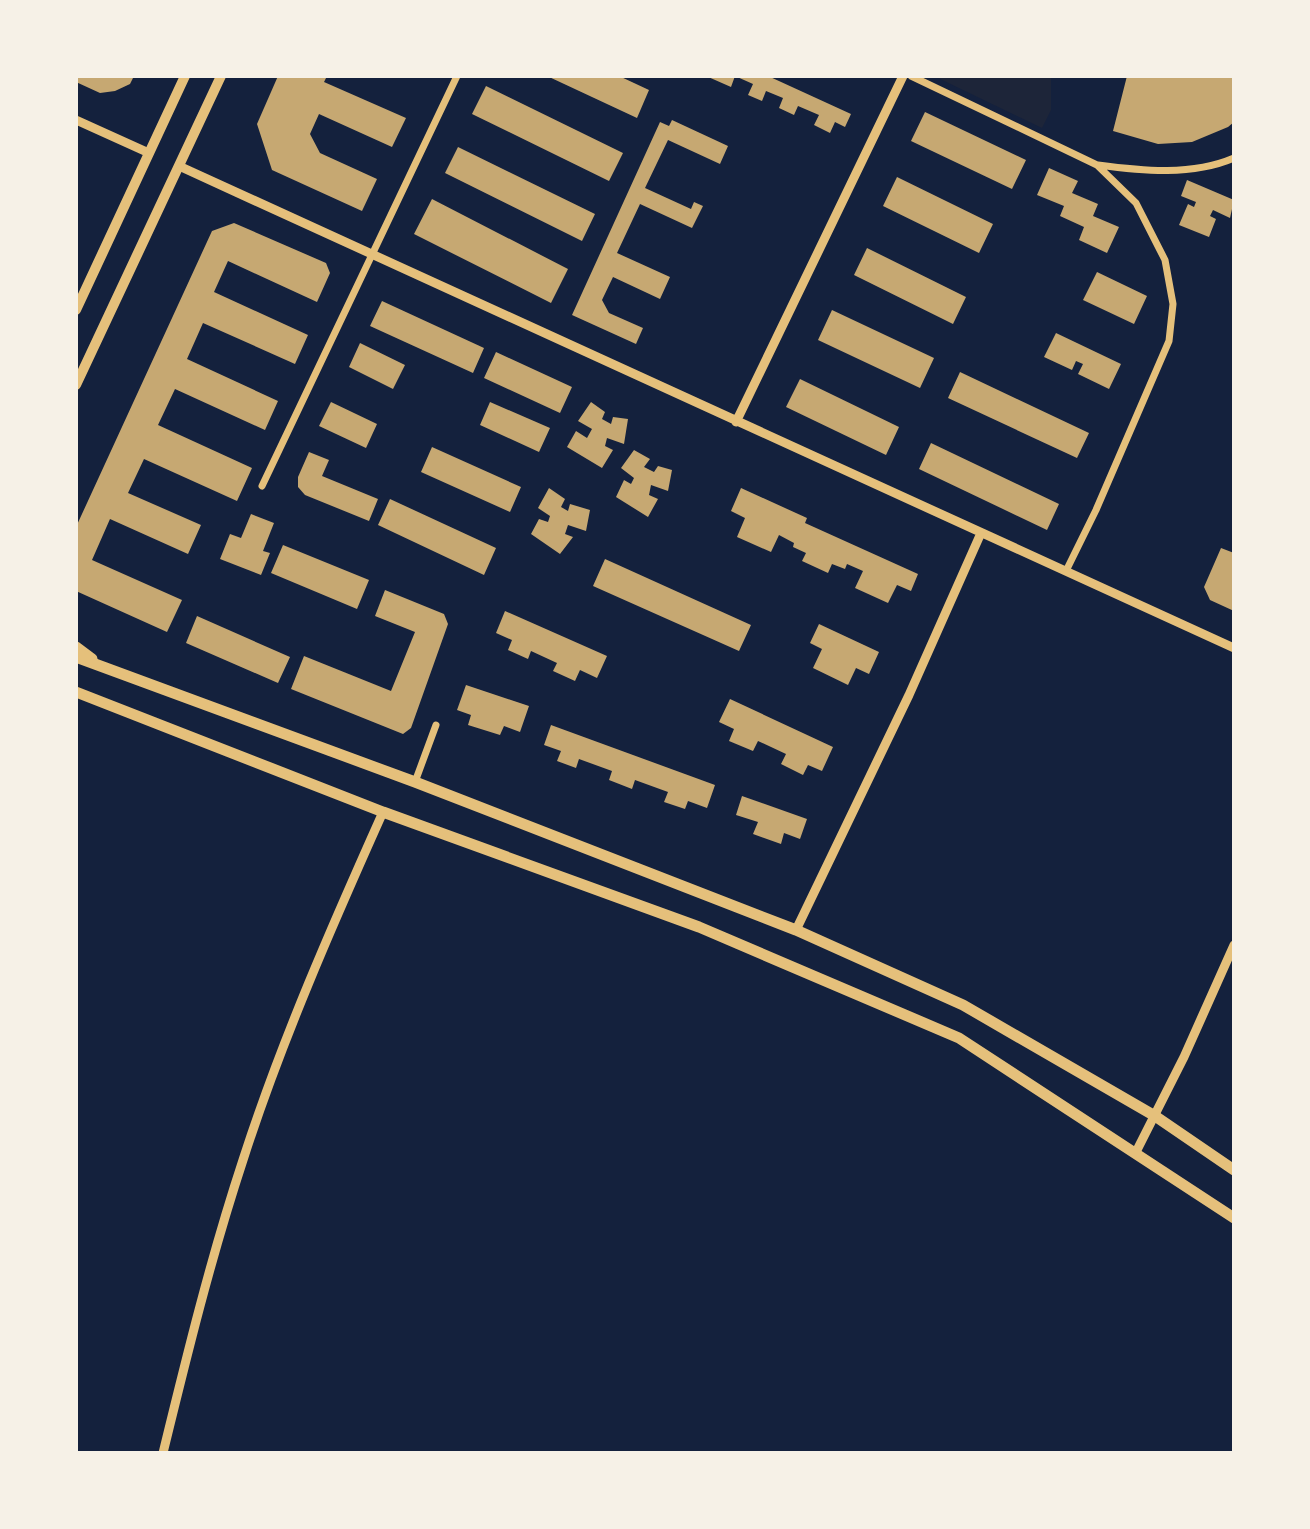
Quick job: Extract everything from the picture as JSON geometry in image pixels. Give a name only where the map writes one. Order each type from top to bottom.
[{"type":"main road","points":[[76,310],[185,76]]},
{"type":"main road","points":[[76,385],[221,76]]},
{"type":"main road","points":[[76,647],[109,670]]},
{"type":"main road","points":[[76,657],[415,782],[796,930],[963,1005],[1155,1116],[1234,1170]]},
{"type":"main road","points":[[76,695],[383,812],[699,927],[959,1038],[1234,1218]]},
{"type":"street","points":[[262,486],[457,76]]},
{"type":"street","points":[[736,422],[903,76]]},
{"type":"street","points":[[911,76],[1097,165],[1137,170],[1181,170],[1223,163],[1234,158]]},
{"type":"street","points":[[76,120],[149,153]]},
{"type":"street","points":[[1066,571],[1096,510],[1169,341],[1173,304],[1165,260],[1152,229],[1136,203],[1097,165]]},
{"type":"street","points":[[179,166],[1234,648]]},
{"type":"street","points":[[796,930],[909,695],[981,533]]},
{"type":"street","points":[[415,782],[436,725]]},
{"type":"street","points":[[163,1453],[200,1299],[243,1159],[339,911],[383,812]]},
{"type":"street","points":[[1136,1152],[1234,945]]},
{"type":"shaded area","points":[[934,76],[1051,76],[1051,110],[1042,128]]},
{"type":"building","points":[[76,76],[134,76],[130,84],[100,93],[76,82]]},
{"type":"building","points":[[278,76],[327,76],[324,82],[406,118],[392,147],[319,114],[310,134],[320,153],[377,179],[362,211],[272,170],[257,124]]},
{"type":"building","points":[[547,76],[619,76],[649,90],[637,118]]},
{"type":"building","points":[[706,76],[735,76],[731,87]]},
{"type":"building","points":[[735,76],[768,76],[851,114],[845,127],[835,122],[830,133],[814,125],[819,115],[798,106],[794,115],[779,108],[783,98],[766,91],[762,101],[748,95],[753,84]]},
{"type":"building","points":[[1127,76],[1234,76],[1234,122],[1192,142],[1158,144],[1113,131]]},
{"type":"building","points":[[486,86],[623,153],[609,181],[472,114]]},
{"type":"building","points":[[925,112],[1026,160],[1012,189],[911,141]]},
{"type":"building","points":[[672,120],[728,146],[720,164],[668,140],[645,188],[691,209],[694,202],[703,206],[692,228],[640,204],[617,253],[670,277],[660,299],[613,277],[602,300],[609,313],[643,328],[636,344],[572,315],[660,122],[669,126]]},
{"type":"building","points":[[458,147],[595,214],[582,241],[445,173]]},
{"type":"building","points":[[1049,168],[1078,181],[1072,193],[1098,204],[1093,216],[1119,227],[1107,253],[1079,240],[1084,227],[1060,216],[1064,206],[1037,195]]},
{"type":"building","points":[[897,177],[993,224],[979,253],[883,206]]},
{"type":"building","points":[[1187,180],[1234,200],[1230,218],[1213,210],[1210,216],[1216,219],[1209,237],[1179,225],[1188,204],[1194,207],[1196,202],[1181,196]]},
{"type":"building","points":[[432,199],[568,269],[551,303],[414,234]]},
{"type":"building","points":[[234,223],[326,263],[330,273],[317,302],[228,261],[214,292],[308,335],[295,364],[203,323],[187,359],[278,401],[265,430],[175,389],[158,425],[252,468],[237,501],[144,459],[128,493],[201,525],[188,554],[110,519],[92,560],[182,600],[167,632],[76,591],[76,527],[212,231]]},
{"type":"building","points":[[867,248],[966,297],[953,324],[854,275]]},
{"type":"building","points":[[1097,272],[1147,296],[1134,324],[1083,300]]},
{"type":"building","points":[[382,301],[484,348],[473,373],[370,326]]},
{"type":"building","points":[[832,310],[934,358],[920,388],[818,340]]},
{"type":"building","points":[[1056,333],[1121,364],[1109,389],[1078,374],[1083,364],[1076,361],[1072,370],[1044,357]]},
{"type":"building","points":[[360,343],[405,365],[393,389],[349,367]]},
{"type":"building","points":[[496,352],[572,387],[560,413],[484,378]]},
{"type":"building","points":[[960,372],[1089,433],[1077,458],[948,398]]},
{"type":"building","points":[[800,379],[899,427],[886,455],[786,407]]},
{"type":"building","points":[[331,402],[377,424],[366,448],[319,426]]},
{"type":"building","points":[[490,402],[550,428],[539,452],[480,425]]},
{"type":"building","points":[[591,402],[605,412],[602,419],[611,424],[613,417],[628,419],[624,444],[607,438],[605,446],[613,450],[602,468],[567,447],[576,431],[587,438],[592,429],[578,421]]},
{"type":"building","points":[[931,443],[1059,504],[1047,530],[919,469]]},
{"type":"building","points":[[432,447],[521,487],[510,512],[421,472]]},
{"type":"building","points":[[634,450],[650,459],[644,467],[654,472],[658,466],[672,470],[668,491],[651,485],[649,495],[658,499],[648,517],[616,497],[624,480],[631,484],[634,478],[621,468]]},
{"type":"building","points":[[309,452],[329,460],[322,476],[378,499],[369,521],[305,495],[298,487],[298,477]]},
{"type":"building","points":[[549,488],[565,499],[561,507],[568,511],[570,504],[590,510],[586,531],[568,525],[565,534],[573,537],[560,554],[531,534],[539,519],[548,522],[550,516],[538,508]]},
{"type":"building","points":[[741,488],[807,518],[805,523],[918,574],[911,591],[897,585],[888,603],[855,588],[863,571],[847,564],[845,569],[832,564],[828,573],[802,561],[806,553],[779,535],[771,552],[737,537],[745,518],[731,511]]},
{"type":"building","points":[[390,499],[496,548],[484,575],[378,525]]},
{"type":"building","points":[[251,514],[274,523],[263,551],[270,553],[261,575],[220,559],[230,534],[241,538]]},
{"type":"building","points":[[283,545],[369,580],[357,609],[271,573]]},
{"type":"building","points":[[1221,548],[1234,553],[1234,611],[1210,600],[1204,587]]},
{"type":"building","points":[[605,559],[751,625],[739,651],[593,586]]},
{"type":"building","points":[[385,590],[444,614],[448,624],[411,728],[403,734],[291,689],[304,656],[391,691],[415,632],[375,616]]},
{"type":"building","points":[[505,611],[607,656],[597,678],[580,670],[575,681],[553,671],[557,663],[531,651],[528,659],[508,650],[512,640],[496,633]]},
{"type":"building","points":[[197,616],[290,657],[278,683],[186,643]]},
{"type":"building","points":[[819,624],[879,652],[869,674],[856,668],[848,685],[813,668],[822,649],[810,643]]},
{"type":"building","points":[[466,685],[529,706],[520,732],[504,726],[500,735],[468,725],[471,715],[457,710]]},
{"type":"building","points":[[730,699],[833,747],[822,771],[808,765],[803,775],[781,764],[786,754],[758,741],[753,751],[729,741],[734,729],[719,722]]},
{"type":"building","points":[[551,725],[715,785],[707,808],[688,801],[685,809],[664,802],[668,792],[635,780],[632,789],[609,780],[612,771],[579,759],[576,768],[557,761],[561,751],[544,745]]},
{"type":"building","points":[[742,796],[807,819],[800,839],[784,833],[781,844],[753,834],[758,822],[736,815]]}]
